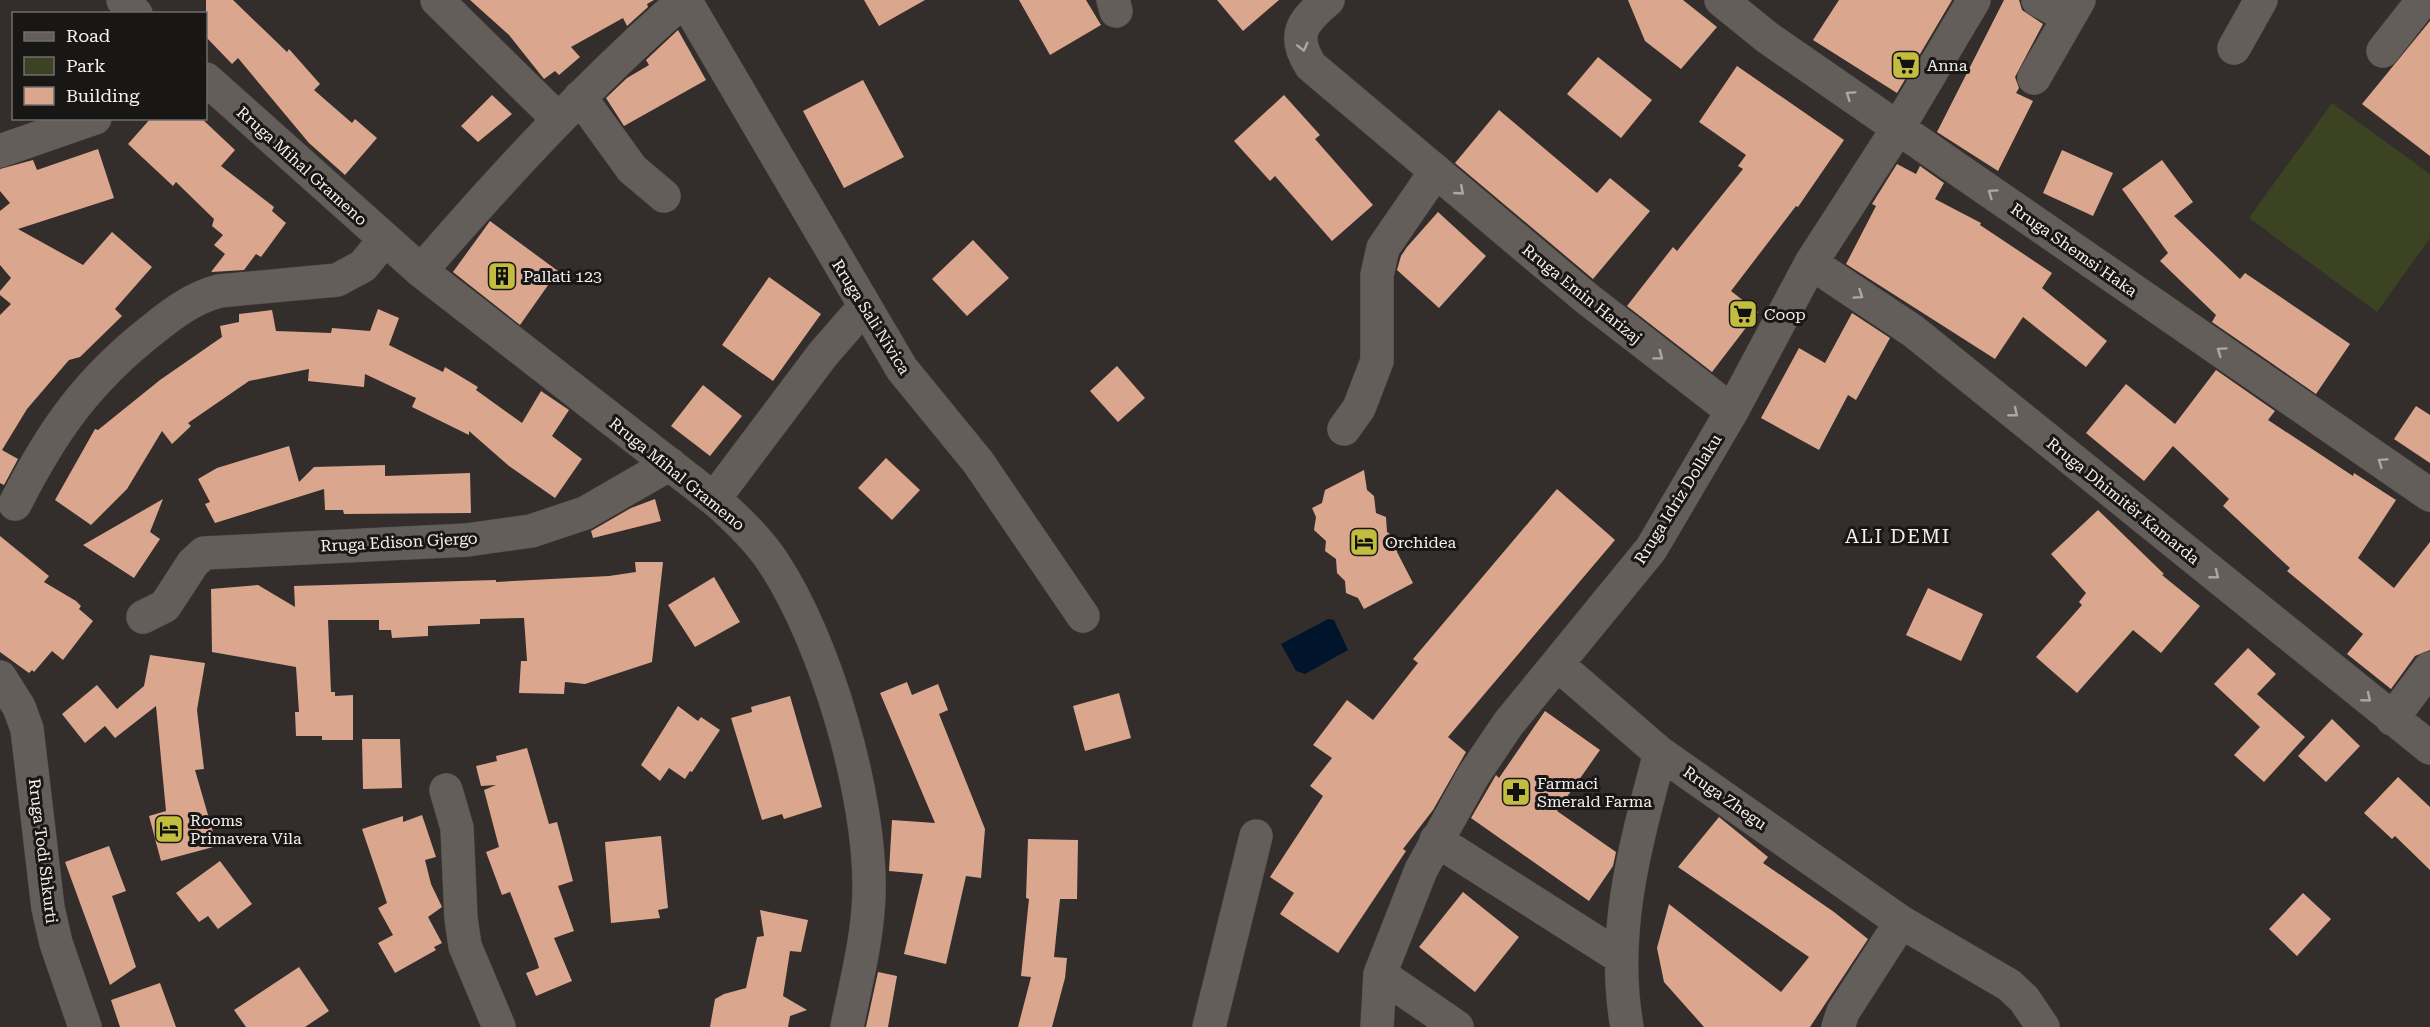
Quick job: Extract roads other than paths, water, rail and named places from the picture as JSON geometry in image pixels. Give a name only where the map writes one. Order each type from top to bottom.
[{"type":"street","points":[[123,0],[134,12]]},
{"type":"street","points":[[436,0],[558,119]]},
{"type":"street","points":[[422,271],[558,119],[630,47],[685,0]]},
{"type":"street","name":"Rruga Sali Nivica","points":[[685,0],[902,369],[978,462],[1083,616]]},
{"type":"street","name":"Rruga Emin Harizaj","points":[[1328,0],[1308,17],[1300,34],[1302,53],[1311,66],[1594,305],[1732,411]]},
{"type":"street","name":"Rruga Shemsi Haka","points":[[1721,0],[1768,38],[1898,129],[2430,495]]},
{"type":"street","name":"Rruga Idriz Dollaku","points":[[1377,1027],[1380,974],[1436,840],[1473,776],[1508,724],[1651,549],[1732,411],[1811,263],[1898,129],[1974,0]]},
{"type":"street","points":[[2034,78],[2074,8],[2038,0]]},
{"type":"street","points":[[2234,48],[2261,0]]},
{"type":"street","points":[[2383,51],[2423,0]]},
{"type":"street","name":"Rruga Mihal Grameno","points":[[207,80],[422,271],[714,499],[760,543],[788,586],[811,636],[849,749],[865,836],[869,891],[864,943],[847,1027]]},
{"type":"street","points":[[580,97],[632,169],[664,196]]},
{"type":"street","points":[[0,151],[89,120]]},
{"type":"street","points":[[1344,429],[1359,408],[1377,362],[1377,275],[1383,248],[1436,171]]},
{"type":"street","points":[[15,504],[50,440],[72,407],[107,368],[174,313],[202,297],[219,291],[337,280],[363,266],[385,239]]},
{"type":"street","name":"Rruga Dhimitër Kamarda","points":[[1811,263],[1913,331],[2430,748]]},
{"type":"street","points":[[714,499],[823,354],[864,307]]},
{"type":"street","name":"Rruga Edison Gjergo","points":[[143,617],[165,606],[193,562],[204,553],[467,540],[531,531],[585,513],[670,464]]},
{"type":"street","name":"Rruga Zhegu","points":[[1557,664],[1660,753],[1901,922],[2009,985],[2024,999],[2043,1027]]},
{"type":"street","points":[[2392,718],[2430,668]]},
{"type":"street","name":"Rruga Todi Shkurti","points":[[0,677],[14,697],[27,729],[48,908],[56,943],[86,1027]]},
{"type":"street","points":[[1625,1019],[1620,957],[1632,858],[1660,753]]},
{"type":"street","points":[[446,790],[457,828],[461,918],[465,946],[499,1027]]},
{"type":"street","points":[[1209,1027],[1256,836]]},
{"type":"street","points":[[1436,840],[1620,957]]},
{"type":"street","points":[[1838,1027],[1843,1012],[1901,922]]},
{"type":"street","points":[[1380,974],[1457,1027]]},
{"type":"water","points":[[1328,619],[1334,620],[1348,650],[1305,674],[1296,671],[1281,644]]},
{"type":"place","name":"Anna","points":[[1906,65]]},
{"type":"place","name":"Pallati 123","points":[[502,276]]},
{"type":"place","name":"Coop","points":[[1743,314]]},
{"type":"place","name":"Orchidea","points":[[1364,542]]},
{"type":"place","name":"Farmaci Smerald Farma","points":[[1516,792]]},
{"type":"place","name":"Rooms Primavera Vila","points":[[169,829]]},
{"type":"district","name":"ALI DEMI","points":[[1898,536]]}]
